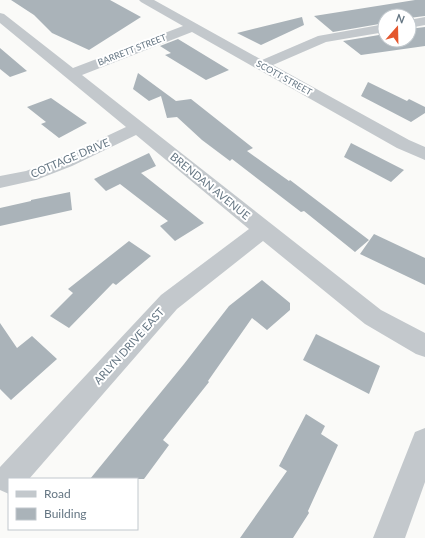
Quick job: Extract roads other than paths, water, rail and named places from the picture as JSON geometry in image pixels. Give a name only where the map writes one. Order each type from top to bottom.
[{"type":"street","name":"SCOTT STREET","points":[[144,0],[404,144],[425,154]]},
{"type":"street","name":"BRENDAN AVENUE","points":[[0,17],[373,317],[425,346]]},
{"type":"street","name":"BARRETT STREET","points":[[71,74],[193,27]]},
{"type":"street","points":[[262,65],[323,39],[377,29]]},
{"type":"street","name":"COTTAGE DRIVE","points":[[0,182],[30,176],[66,162],[138,128]]},
{"type":"street","name":"ARLYN DRIVE EAST","points":[[9,478],[169,302],[264,229]]},
{"type":"street","points":[[389,538],[425,442]]}]
